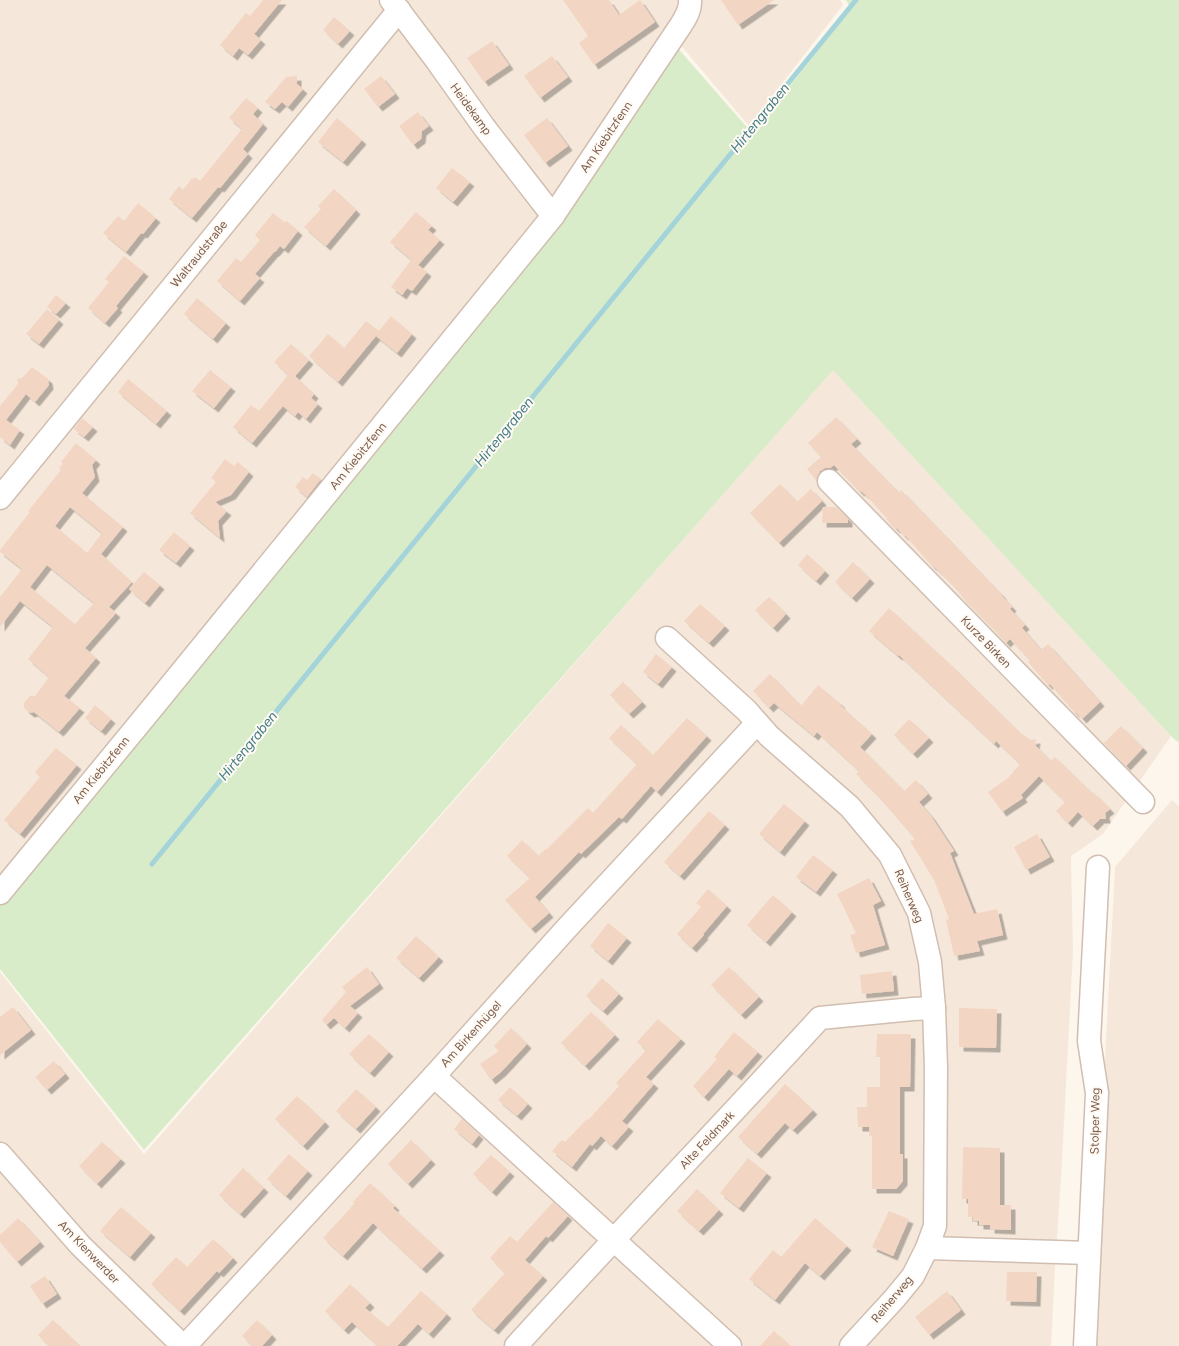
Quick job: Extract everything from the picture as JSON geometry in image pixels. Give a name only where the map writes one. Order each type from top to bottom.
[{"type":"street","name":"Am Kiebitzfenn","points":[[0,893],[553,216],[681,25],[688,12],[690,1]]},
{"type":"street","name":"Heidekamp","points":[[395,5],[484,127],[553,216]]},
{"type":"street","name":"Waltraudstraße","points":[[0,498],[395,5]]},
{"type":"street","name":"Kurze Birken","points":[[829,481],[1142,802]]},
{"type":"street","name":"Reiherweg","points":[[667,638],[747,711],[769,736],[850,807],[890,855],[919,913],[930,962],[934,1008],[936,1068],[935,1226],[927,1248],[912,1276],[895,1298],[851,1346]]},
{"type":"street","name":"Am Birkenhügel","points":[[184,1346],[439,1080],[566,929],[757,723]]},
{"type":"street","name":"Stolper Weg","points":[[1084,1346],[1097,1093],[1089,1042],[1098,867]]},
{"type":"street","name":"Alte Feldmark","points":[[516,1346],[820,1018],[934,1008]]},
{"type":"street","points":[[439,1080],[730,1346]]},
{"type":"street","name":"Am Kienwerder","points":[[0,1154],[80,1245],[184,1346]]},
{"type":"street","points":[[927,1248],[1089,1253]]},
{"type":"shaded area","points":[[0,0],[840,0],[843,5],[749,126],[683,48],[665,36],[553,216],[0,882]]},
{"type":"shaded area","points":[[833,369],[1171,736],[1103,834],[1071,856],[1073,952],[1051,1346],[0,1346],[0,972],[144,1154]]},
{"type":"shaded area","points":[[1172,800],[1179,806],[1179,1346],[1090,1346],[1115,867]]},
{"type":"green space","points":[[846,0],[1179,0],[1179,743],[833,370],[144,1150],[0,969],[0,900],[675,45],[752,133],[851,9]]},
{"type":"building","points":[[263,0],[282,0],[254,34],[261,40],[248,55],[239,48],[233,56],[220,45],[246,13],[250,16]]},
{"type":"building","points":[[563,0],[609,0],[619,15],[640,0],[655,22],[594,65],[579,43],[588,36]]},
{"type":"building","points":[[721,0],[774,0],[738,25]]},
{"type":"building","points":[[334,17],[350,31],[338,44],[323,30]]},
{"type":"building","points":[[492,41],[509,65],[484,82],[467,58]]},
{"type":"building","points":[[552,56],[568,77],[540,98],[524,76]]},
{"type":"building","points":[[297,76],[297,84],[303,89],[288,107],[282,102],[275,109],[265,102],[286,77]]},
{"type":"building","points":[[381,76],[395,94],[378,107],[364,89]]},
{"type":"building","points":[[246,98],[258,108],[253,114],[263,124],[243,149],[248,154],[192,218],[169,199],[179,186],[183,190],[192,178],[195,177],[200,181],[242,129],[229,118]]},
{"type":"building","points":[[418,112],[429,126],[422,131],[421,139],[413,145],[399,126]]},
{"type":"building","points":[[337,118],[362,140],[343,162],[318,142]]},
{"type":"building","points":[[547,118],[568,146],[545,163],[524,135]]},
{"type":"building","points":[[452,168],[470,182],[453,202],[436,188]]},
{"type":"building","points":[[334,189],[356,210],[326,246],[304,227],[321,209],[318,206]]},
{"type":"building","points":[[138,203],[156,218],[126,252],[103,233],[118,216],[124,221]]},
{"type":"building","points":[[416,212],[432,226],[428,230],[440,240],[418,265],[427,272],[412,291],[407,288],[402,295],[391,287],[411,260],[413,261],[390,242]]},
{"type":"building","points":[[273,213],[284,222],[287,221],[298,231],[284,249],[280,246],[255,274],[260,278],[240,301],[217,281],[236,258],[241,262],[260,240],[255,235]]},
{"type":"building","points":[[124,256],[144,272],[116,306],[118,308],[105,323],[88,308],[109,282],[105,279]]},
{"type":"building","points":[[56,295],[66,303],[56,314],[47,307]]},
{"type":"building","points":[[197,298],[226,323],[213,339],[184,314]]},
{"type":"building","points":[[47,309],[59,320],[39,344],[26,334]]},
{"type":"building","points":[[391,316],[412,334],[397,353],[376,336],[338,382],[309,356],[328,334],[344,348],[366,321],[379,331]]},
{"type":"building","points":[[291,344],[309,360],[295,376],[314,394],[311,398],[318,404],[306,419],[298,412],[295,416],[283,406],[252,443],[233,427],[251,405],[259,411],[288,375],[274,362]]},
{"type":"building","points":[[32,367],[48,379],[49,385],[35,402],[26,394],[6,420],[20,430],[10,445],[0,437],[0,406],[18,384],[17,379],[22,378]]},
{"type":"building","points":[[210,370],[231,387],[214,408],[192,391]]},
{"type":"building","points":[[128,379],[167,411],[156,424],[118,392]]},
{"type":"building","points":[[836,417],[857,439],[851,444],[899,493],[901,490],[1002,595],[1012,607],[1010,609],[1025,625],[1022,628],[1041,650],[1048,644],[1100,702],[1082,719],[1050,684],[1048,685],[1010,639],[1006,643],[905,535],[896,529],[868,497],[860,492],[834,465],[820,471],[816,480],[807,469],[821,457],[808,443]]},
{"type":"building","points":[[82,418],[93,427],[84,437],[74,429]]},
{"type":"building","points":[[76,443],[96,460],[92,465],[95,477],[82,493],[123,527],[101,554],[132,582],[109,607],[116,613],[85,648],[96,658],[64,696],[80,708],[59,732],[34,712],[30,713],[24,708],[24,703],[30,696],[35,696],[49,677],[28,659],[53,627],[20,601],[0,627],[0,597],[22,569],[0,552],[0,550],[61,470],[59,468],[63,464],[61,462]],"holes":[[[70,507],[102,533],[87,553],[55,526]],[[47,565],[94,603],[75,624],[30,587]]]},
{"type":"building","points":[[225,459],[234,466],[238,462],[249,472],[231,495],[215,502],[227,511],[218,521],[220,538],[190,513],[216,482],[211,478]]},
{"type":"building","points":[[313,473],[321,479],[307,497],[295,487],[303,477],[307,480]]},
{"type":"building","points":[[780,484],[797,502],[811,489],[822,501],[779,543],[750,513]]},
{"type":"building","points":[[823,507],[836,507],[848,519],[848,523],[822,523]]},
{"type":"building","points":[[174,532],[190,546],[176,563],[159,550]]},
{"type":"building","points":[[807,554],[825,571],[816,581],[798,565]]},
{"type":"building","points":[[853,562],[870,579],[852,598],[835,582]]},
{"type":"building","points":[[144,572],[160,585],[145,603],[129,589]]},
{"type":"building","points":[[769,597],[786,614],[773,628],[755,610]]},
{"type":"building","points":[[700,604],[725,626],[709,643],[684,621]]},
{"type":"building","points":[[889,608],[1022,735],[1030,740],[1036,739],[1035,745],[1051,761],[1055,757],[1093,792],[1110,809],[1105,813],[1106,819],[1100,819],[1093,826],[1078,812],[1068,823],[1056,811],[1065,802],[1039,776],[1021,795],[1023,798],[1002,812],[988,792],[1008,778],[1020,764],[996,741],[994,744],[899,655],[869,631]]},
{"type":"building","points":[[656,654],[672,667],[658,684],[643,672]]},
{"type":"building","points":[[770,674],[801,706],[818,685],[872,734],[860,747],[904,791],[916,780],[928,794],[919,802],[931,816],[954,851],[950,853],[974,914],[997,909],[1003,935],[977,941],[980,951],[954,956],[946,920],[949,919],[934,880],[910,841],[915,839],[878,796],[856,774],[859,771],[817,732],[814,736],[774,703],[769,708],[753,691]]},
{"type":"building","points":[[623,682],[642,702],[629,714],[610,695]]},
{"type":"building","points":[[95,705],[111,719],[101,731],[85,718]]},
{"type":"building","points":[[687,718],[707,736],[657,792],[651,786],[622,819],[619,817],[581,854],[579,852],[535,897],[549,913],[531,929],[505,900],[530,878],[507,856],[522,840],[538,856],[588,808],[593,813],[637,764],[609,738],[621,725],[653,755]]},
{"type":"building","points":[[909,719],[929,738],[913,754],[894,735]]},
{"type":"building","points":[[1121,726],[1143,748],[1126,766],[1104,743]]},
{"type":"building","points":[[56,748],[77,765],[20,834],[4,820],[40,777],[35,772]]},
{"type":"building","points":[[784,804],[805,821],[780,852],[759,834]]},
{"type":"building","points":[[709,811],[725,825],[680,876],[664,862]]},
{"type":"building","points":[[1037,834],[1050,857],[1026,870],[1014,847]]},
{"type":"building","points":[[813,855],[833,870],[816,892],[796,877]]},
{"type":"building","points":[[869,878],[881,901],[873,905],[885,945],[856,953],[850,935],[856,933],[837,894]]},
{"type":"building","points":[[708,889],[727,906],[692,948],[677,934],[701,907],[696,903]]},
{"type":"building","points":[[773,895],[792,912],[766,942],[747,925]]},
{"type":"building","points":[[608,923],[627,938],[608,961],[590,946]]},
{"type":"building","points":[[416,936],[439,957],[419,978],[396,958]]},
{"type":"building","points":[[367,967],[379,984],[350,1006],[358,1013],[345,1028],[334,1018],[326,1025],[322,1020],[346,992],[342,987]]},
{"type":"building","points":[[729,967],[759,997],[741,1015],[711,985]]},
{"type":"building","points":[[892,971],[894,991],[862,994],[860,975]]},
{"type":"building","points":[[602,978],[619,994],[603,1011],[586,996]]},
{"type":"building","points":[[13,1007],[31,1030],[0,1055],[0,1017]]},
{"type":"building","points":[[959,1008],[997,1009],[996,1048],[959,1047]]},
{"type":"building","points":[[591,1012],[615,1035],[585,1066],[561,1043]]},
{"type":"building","points":[[658,1019],[681,1039],[646,1077],[654,1084],[622,1121],[629,1127],[612,1146],[601,1136],[592,1146],[590,1144],[572,1167],[552,1151],[562,1140],[565,1142],[588,1120],[619,1086],[616,1083],[646,1050],[637,1042]]},
{"type":"building","points":[[511,1028],[527,1044],[491,1080],[480,1064],[499,1051],[494,1046]]},
{"type":"building","points":[[734,1032],[758,1052],[737,1076],[729,1069],[704,1097],[693,1086],[717,1059],[714,1057]]},
{"type":"building","points":[[369,1034],[389,1052],[370,1073],[349,1054]]},
{"type":"building","points":[[877,1034],[911,1034],[910,1087],[900,1087],[900,1154],[903,1154],[903,1181],[896,1189],[872,1189],[872,1136],[869,1136],[869,1127],[858,1127],[857,1107],[867,1107],[867,1087],[880,1087],[880,1057],[876,1057]]},
{"type":"building","points":[[54,1061],[65,1074],[47,1090],[35,1077]]},
{"type":"building","points":[[785,1084],[813,1110],[793,1130],[785,1123],[757,1154],[738,1137]]},
{"type":"building","points":[[510,1087],[528,1104],[517,1116],[498,1100]]},
{"type":"building","points":[[356,1089],[376,1107],[356,1129],[336,1111]]},
{"type":"building","points":[[297,1096],[325,1122],[303,1146],[275,1119]]},
{"type":"building","points":[[462,1119],[479,1135],[472,1144],[454,1129]]},
{"type":"building","points":[[411,1140],[431,1160],[408,1184],[388,1164]]},
{"type":"building","points":[[102,1142],[121,1159],[97,1184],[79,1166]]},
{"type":"building","points":[[963,1147],[1000,1148],[1000,1205],[1011,1205],[1011,1230],[990,1229],[990,1225],[979,1225],[979,1221],[973,1221],[973,1217],[968,1217],[968,1199],[962,1199]]},
{"type":"building","points":[[289,1154],[308,1171],[286,1196],[267,1179]]},
{"type":"building","points":[[491,1155],[510,1172],[492,1192],[473,1174]]},
{"type":"building","points":[[748,1158],[767,1173],[739,1208],[720,1193]]},
{"type":"building","points":[[243,1168],[264,1188],[240,1214],[219,1195]]},
{"type":"building","points":[[370,1183],[395,1206],[393,1208],[440,1251],[422,1269],[373,1223],[343,1256],[323,1238]]},
{"type":"building","points":[[697,1189],[719,1210],[699,1231],[677,1211]]},
{"type":"building","points":[[553,1202],[568,1216],[548,1238],[546,1236],[525,1260],[543,1276],[494,1330],[471,1310],[505,1273],[490,1258],[510,1236],[517,1242]]},
{"type":"building","points":[[121,1207],[151,1233],[130,1257],[100,1231]]},
{"type":"building","points":[[889,1211],[909,1219],[893,1256],[872,1247]]},
{"type":"building","points":[[18,1218],[40,1242],[17,1262],[0,1242],[0,1235]]},
{"type":"building","points":[[815,1218],[847,1246],[820,1276],[805,1263],[775,1300],[749,1279],[773,1250],[781,1257]]},
{"type":"building","points":[[213,1239],[233,1258],[219,1273],[217,1271],[180,1311],[151,1284],[176,1257],[187,1267]]},
{"type":"building","points":[[1007,1272],[1037,1272],[1036,1302],[1006,1301]]},
{"type":"building","points":[[45,1276],[57,1294],[42,1304],[30,1286]]},
{"type":"building","points":[[350,1284],[370,1303],[365,1308],[388,1327],[421,1291],[447,1314],[429,1334],[418,1324],[397,1346],[378,1346],[352,1322],[344,1330],[325,1311]]},
{"type":"building","points":[[947,1291],[961,1310],[929,1335],[915,1317]]},
{"type":"building","points":[[53,1320],[80,1346],[49,1346],[38,1335]]},
{"type":"building","points":[[257,1320],[272,1335],[262,1346],[253,1346],[242,1336]]},
{"type":"building","points":[[774,1331],[791,1346],[760,1346]]},
{"type":"waterway","name":"Hirtengraben","points":[[152,864],[856,0]]}]
